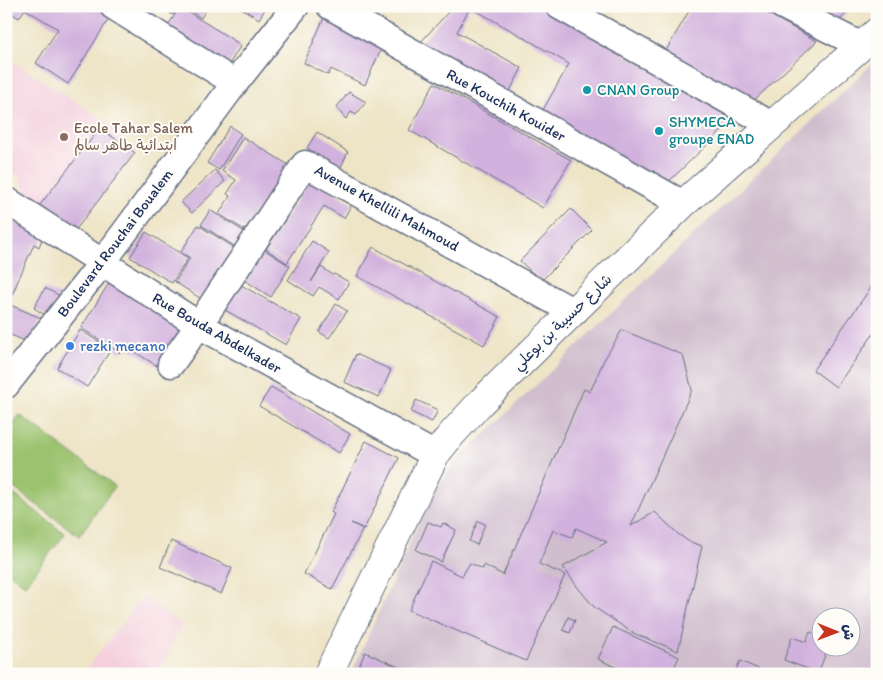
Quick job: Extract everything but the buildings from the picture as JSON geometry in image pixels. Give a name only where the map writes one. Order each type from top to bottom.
[{"type":"main road","name":"شارع حسيبة بن بوعلي","points":[[328,674],[435,455],[451,435],[480,403],[683,204],[869,39]]},
{"type":"street","points":[[113,6],[235,83]]},
{"type":"street","name":"Boulevard Rouchai Boualem","points":[[11,370],[102,263],[235,83],[296,6]]},
{"type":"street","name":"Rue Kouchih Kouider","points":[[330,6],[683,204]]},
{"type":"street","points":[[558,6],[772,125]]},
{"type":"street","points":[[783,6],[869,39]]},
{"type":"street","name":"Avenue Khellili Mahmoud","points":[[171,364],[306,164],[574,312]]},
{"type":"street","name":"Rue Bouda Abdelkader","points":[[6,200],[199,325],[435,455]]},
{"type":"shaded area","name":"Ecole Tahar Salem ابتدائية طاهر سالم","points":[[6,57],[107,122],[135,153],[74,232],[25,195],[20,177],[6,169]]},
{"type":"shaded area","points":[[877,59],[877,674],[351,674],[429,500],[442,479],[457,461]]},
{"type":"shaded area","points":[[143,597],[182,625],[157,674],[82,674]]},
{"type":"green space","points":[[20,415],[115,486],[79,536],[6,482],[6,433]]},
{"type":"green space","points":[[6,488],[65,534],[25,585],[6,571]]},
{"type":"place","name":"CNAN Group","points":[[587,90]]},
{"type":"place","name":"SHYMECA groupe ENAD","points":[[659,131]]},
{"type":"place","name":"Ecole Tahar Salem ابتدائية طاهر سالم","points":[[64,137]]},
{"type":"place","name":"rezki mecano","points":[[70,346]]}]
